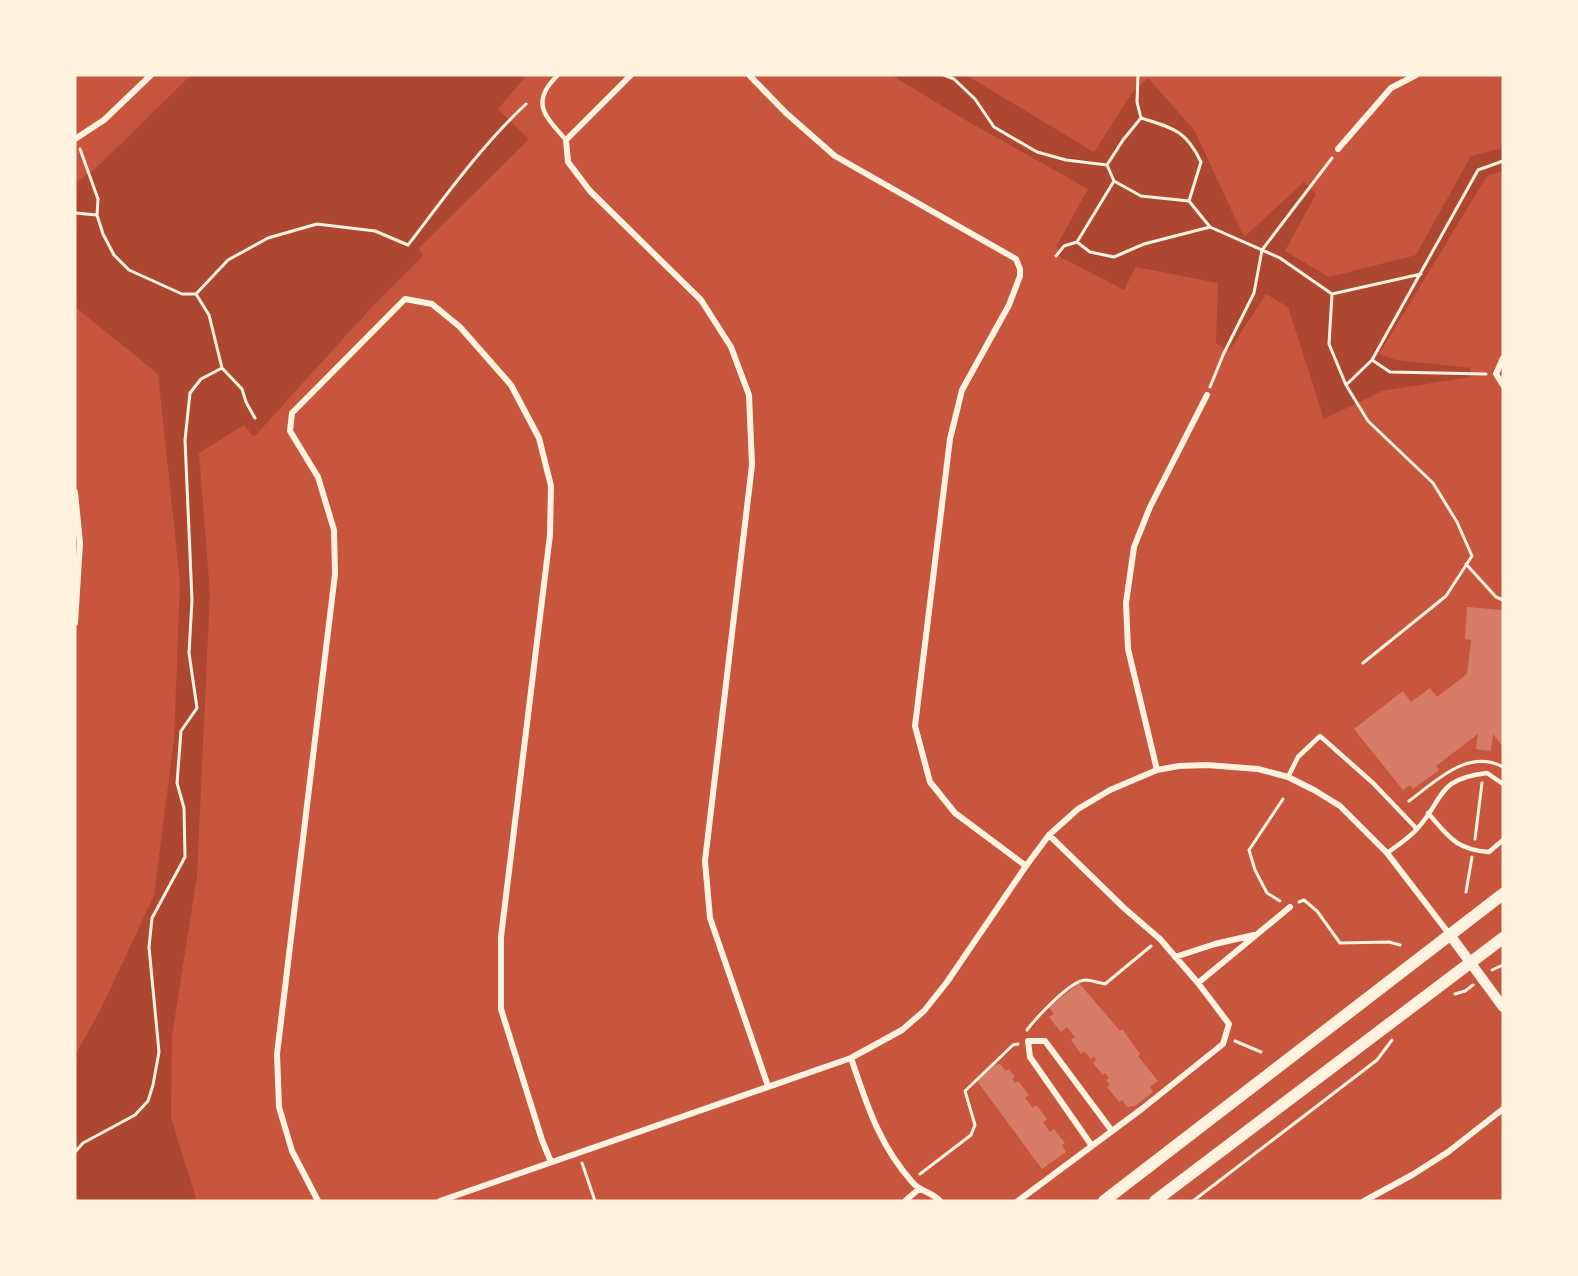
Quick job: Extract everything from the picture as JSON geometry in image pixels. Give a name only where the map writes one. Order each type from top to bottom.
[{"type":"main road","points":[[1104,1201],[1503,894]]},
{"type":"main road","points":[[1155,1201],[1503,938]]},
{"type":"street","points":[[75,139],[104,120],[151,75]]},
{"type":"street","points":[[631,75],[566,140],[568,162],[590,191],[701,300],[731,346],[749,394],[752,465],[705,861],[710,918],[768,1086]]},
{"type":"street","points":[[749,75],[786,113],[835,156],[1016,259],[1020,269],[1020,276],[1009,305],[962,390],[950,440],[915,726],[930,782],[955,813],[1026,866]]},
{"type":"street","points":[[1338,149],[1391,88],[1416,75]]},
{"type":"street","points":[[318,1201],[292,1151],[279,1107],[277,1054],[335,574],[334,530],[318,477],[290,431],[292,413],[405,299],[432,304],[460,327],[511,385],[539,438],[551,486],[550,535],[501,937],[501,1009],[551,1162]]},
{"type":"street","points":[[1503,358],[1496,374],[1503,385]]},
{"type":"street","points":[[1156,770],[1128,649],[1126,603],[1134,547],[1150,507],[1207,394]]},
{"type":"street","points":[[75,492],[80,543],[75,623]]},
{"type":"street","points":[[440,1201],[851,1058],[902,1030],[924,1011],[947,982],[1049,835],[1078,809],[1110,790],[1156,770],[1207,765],[1258,769],[1288,777],[1340,806],[1388,853],[1503,1006]]},
{"type":"street","points":[[1018,1201],[1112,1131],[1222,1044],[1229,1024],[1160,939],[1049,835]]},
{"type":"street","points":[[1198,983],[1290,907]]},
{"type":"street","points":[[1175,957],[1255,935]]},
{"type":"street","points":[[1092,1146],[1030,1057],[1028,1041],[1045,1041],[1112,1131]]},
{"type":"street","points":[[851,1058],[879,1134],[889,1154],[919,1189],[934,1195],[940,1201]]},
{"type":"street","points":[[1364,1201],[1448,1152],[1503,1109]]},
{"type":"street","points":[[905,1201],[919,1189]]},
{"type":"lane","points":[[558,75],[547,86],[542,101],[546,115],[566,140]]},
{"type":"lane","points":[[1288,777],[1298,757],[1320,736],[1373,783],[1417,829]]},
{"type":"lane","points":[[1388,853],[1417,829],[1445,787],[1469,775],[1484,773],[1503,784]]},
{"type":"lane","points":[[1428,813],[1452,840],[1473,851],[1489,852],[1503,840]]},
{"type":"path","points":[[944,75],[954,79],[975,99],[994,127],[1037,152],[1066,160],[1107,165]]},
{"type":"path","points":[[1138,75],[1137,102],[1141,118]]},
{"type":"path","points":[[75,139],[98,199],[97,215],[103,234],[114,255],[129,270],[182,294],[196,294],[228,260],[268,238],[317,224],[375,231],[408,245],[512,117],[526,104]]},
{"type":"path","points":[[1107,165],[1141,118]]},
{"type":"path","points":[[1141,118],[1174,128],[1194,147],[1201,162],[1189,201]]},
{"type":"path","points":[[1207,394],[1223,355],[1254,293],[1263,250],[1338,149]]},
{"type":"path","points":[[1346,385],[1372,360],[1478,170],[1503,161]]},
{"type":"path","points":[[1107,165],[1114,181],[1141,196],[1189,201],[1210,227],[1294,266],[1332,294],[1421,274]]},
{"type":"path","points":[[1056,256],[1064,246],[1077,242],[1114,181]]},
{"type":"path","points":[[75,213],[97,215]]},
{"type":"path","points":[[1077,242],[1090,252],[1114,257],[1144,244],[1210,227]]},
{"type":"path","points":[[196,294],[209,315],[222,368],[242,389],[255,418]]},
{"type":"path","points":[[1332,294],[1329,344],[1346,385],[1368,421],[1433,483],[1457,522],[1472,556],[1446,596],[1363,663]]},
{"type":"path","points":[[1372,360],[1390,372],[1496,374]]},
{"type":"path","points":[[75,1152],[83,1143],[135,1115],[148,1101],[153,1085],[159,1052],[148,946],[152,918],[185,857],[184,808],[177,783],[180,742],[181,732],[197,708],[189,653],[192,600],[185,440],[190,393],[201,379],[222,368]]},
{"type":"path","points":[[1467,564],[1496,597],[1503,600]]},
{"type":"path","points":[[1466,892],[1486,760]]},
{"type":"path","points":[[1283,798],[1249,849],[1255,870],[1267,893],[1290,907],[1304,900],[1308,902],[1340,943],[1389,942],[1400,945]]},
{"type":"path","points":[[1497,966],[1503,965]]},
{"type":"path","points":[[1447,999],[1456,993],[1465,991]]},
{"type":"path","points":[[1225,1037],[1260,1052]]},
{"type":"path","points":[[1193,1201],[1377,1059],[1392,1040]]},
{"type":"path","points":[[579,1153],[596,1201]]},
{"type":"shaded area","points":[[191,75],[527,75],[498,109],[529,139],[419,248],[423,256],[370,309],[254,437],[244,425],[199,453],[210,593],[197,876],[172,1036],[171,1118],[196,1198],[195,1201],[75,1201],[75,1055],[101,1009],[154,895],[174,739],[180,582],[158,374],[75,307],[75,183],[96,168]]},
{"type":"shaded area","points":[[891,75],[966,75],[1094,152],[1132,93],[1148,78],[1195,131],[1244,237],[1304,182],[1316,194],[1285,251],[1329,277],[1416,255],[1471,156],[1503,148],[1503,171],[1487,176],[1379,354],[1396,360],[1471,368],[1470,377],[1382,391],[1324,419],[1288,307],[1266,294],[1229,351],[1216,343],[1218,283],[1136,267],[1124,290],[1060,257],[1057,245],[1088,189]]},
{"type":"building","points":[[1467,607],[1503,610],[1503,747],[1493,734],[1491,751],[1476,749],[1478,734],[1436,766],[1439,770],[1413,789],[1410,785],[1403,790],[1354,729],[1403,691],[1411,702],[1430,688],[1437,697],[1467,674],[1471,640],[1465,639]]},
{"type":"building","points":[[1079,983],[1120,1031],[1122,1029],[1140,1054],[1138,1056],[1158,1081],[1150,1087],[1153,1092],[1135,1106],[1127,1107],[1122,1100],[1119,1102],[1107,1087],[1110,1085],[1106,1080],[1109,1078],[1105,1073],[1103,1075],[1093,1063],[1096,1060],[1094,1057],[1091,1059],[1084,1051],[1081,1054],[1071,1040],[1075,1037],[1067,1027],[1061,1032],[1049,1017],[1054,1014],[1049,1007]]},
{"type":"building","points":[[1000,1064],[1006,1071],[1009,1069],[1015,1077],[1012,1079],[1015,1083],[1018,1081],[1029,1095],[1025,1098],[1033,1108],[1036,1105],[1047,1119],[1043,1122],[1050,1132],[1054,1129],[1065,1143],[1062,1145],[1066,1152],[1042,1169],[977,1081],[995,1065]]}]
